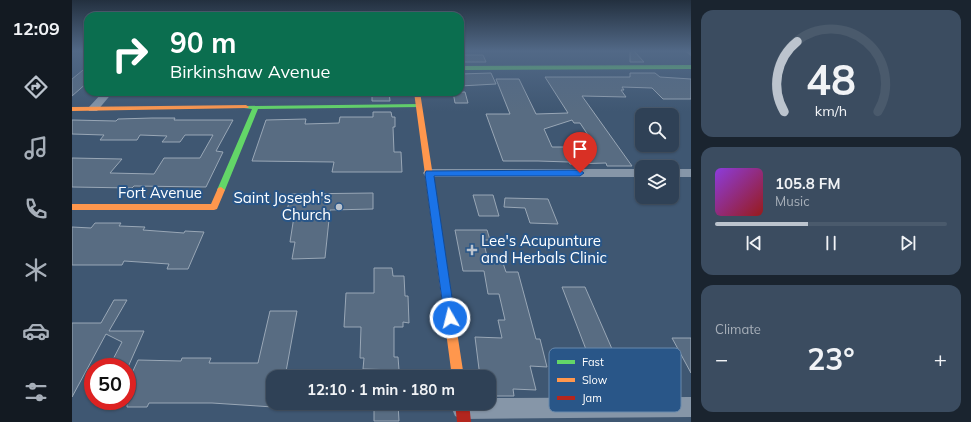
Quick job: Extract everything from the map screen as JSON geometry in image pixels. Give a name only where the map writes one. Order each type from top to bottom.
[{"type":"street","points":[[93,109],[104,96]]},
{"type":"street","points":[[418,96],[457,370]]},
{"type":"street","points":[[72,109],[419,106]]},
{"type":"street","name":"Fort Avenue","points":[[72,207],[214,207],[255,108]]},
{"type":"street","points":[[429,174],[635,173]]},
{"type":"street","points":[[679,173],[691,173]]},
{"type":"street","points":[[681,407],[691,407]]},
{"type":"street","points":[[463,411],[549,409]]},
{"type":"building","points":[[84,71],[84,86],[72,96],[72,79]]},
{"type":"building","points":[[491,73],[496,84],[464,86],[464,74]]},
{"type":"building","points":[[630,73],[655,73],[660,77],[691,79],[691,99],[663,99],[652,88],[622,87],[624,90],[621,90],[626,97],[582,96],[632,166],[607,166],[606,163],[570,164],[569,162],[503,161],[486,114],[510,114],[496,79],[519,79],[536,114],[568,113],[545,77],[630,77]],"holes":[[[572,120],[574,123],[580,123],[596,147],[552,147],[544,129]]]},
{"type":"building","points":[[465,92],[468,103],[455,103],[454,96],[464,96]]},
{"type":"building","points":[[372,96],[389,96],[390,101],[372,101]]},
{"type":"building","points":[[373,112],[391,112],[392,117],[395,117],[395,127],[393,127],[394,152],[401,152],[402,172],[332,172],[334,162],[252,161],[266,120],[306,119],[305,124],[339,123],[340,117],[373,117]]},
{"type":"building","points":[[175,118],[174,120],[233,120],[216,151],[223,152],[206,187],[72,187],[72,158],[122,159],[110,173],[154,174],[164,158],[200,158],[213,135],[185,135],[180,142],[162,142],[167,136],[140,135],[137,140],[100,140],[104,135],[72,134],[72,120],[116,121],[118,119]]},
{"type":"building","points":[[373,193],[373,209],[330,210],[325,258],[292,259],[295,242],[290,242],[295,210],[287,210],[291,194]]},
{"type":"building","points":[[473,195],[493,195],[499,216],[479,216]]},
{"type":"building","points":[[505,198],[548,199],[558,224],[530,223],[525,208],[504,207]]},
{"type":"building","points":[[95,223],[121,223],[119,226],[145,227],[143,230],[184,233],[185,231],[204,232],[188,269],[167,269],[169,264],[124,261],[122,265],[72,265],[72,227],[91,228]]},
{"type":"building","points":[[455,230],[487,230],[490,240],[483,240],[488,260],[502,260],[506,272],[518,272],[536,339],[540,339],[547,367],[530,366],[536,390],[513,389],[514,396],[496,396],[496,370],[479,370],[475,337],[502,338],[498,320],[505,320],[499,294],[488,294],[484,271],[463,271]]},
{"type":"building","points":[[374,268],[392,268],[393,276],[404,276],[405,296],[408,296],[409,323],[403,322],[403,327],[394,327],[394,357],[398,357],[399,370],[363,369],[364,358],[360,358],[361,327],[344,327],[346,293],[374,293]]},
{"type":"building","points":[[562,287],[585,287],[612,348],[585,348]]},
{"type":"building","points":[[114,300],[127,300],[109,331],[144,331],[132,358],[114,358],[122,342],[106,334],[93,358],[84,358],[84,375],[72,397],[72,323],[101,323]]},
{"type":"building","points":[[270,311],[297,311],[286,370],[266,370],[266,407],[212,403],[149,403],[147,407],[136,407],[136,364],[138,360],[181,361],[182,358],[211,358],[209,363],[258,363]]},
{"type":"building","points":[[672,338],[691,338],[691,373],[681,355],[681,348],[677,348]]},
{"type":"building","points":[[374,410],[398,410],[399,421],[374,421]]},
{"type":"traffic: fast","points":[[246,107],[419,106]]},
{"type":"traffic: fast","points":[[221,190],[255,109]]},
{"type":"traffic: slow","points":[[418,96],[457,370]]},
{"type":"traffic: slow","points":[[72,109],[246,107]]},
{"type":"traffic: slow","points":[[72,207],[214,207],[221,190]]},
{"type":"traffic: jam","points":[[463,410],[464,422]]},
{"type":"place","name":"Saint Joseph's Church","points":[[339,207]]},
{"type":"place","name":"Lee's Acupunture and Herbals Clinic","points":[[472,250]]},
{"type":"route","points":[[450,318],[429,174],[580,173]]}]
